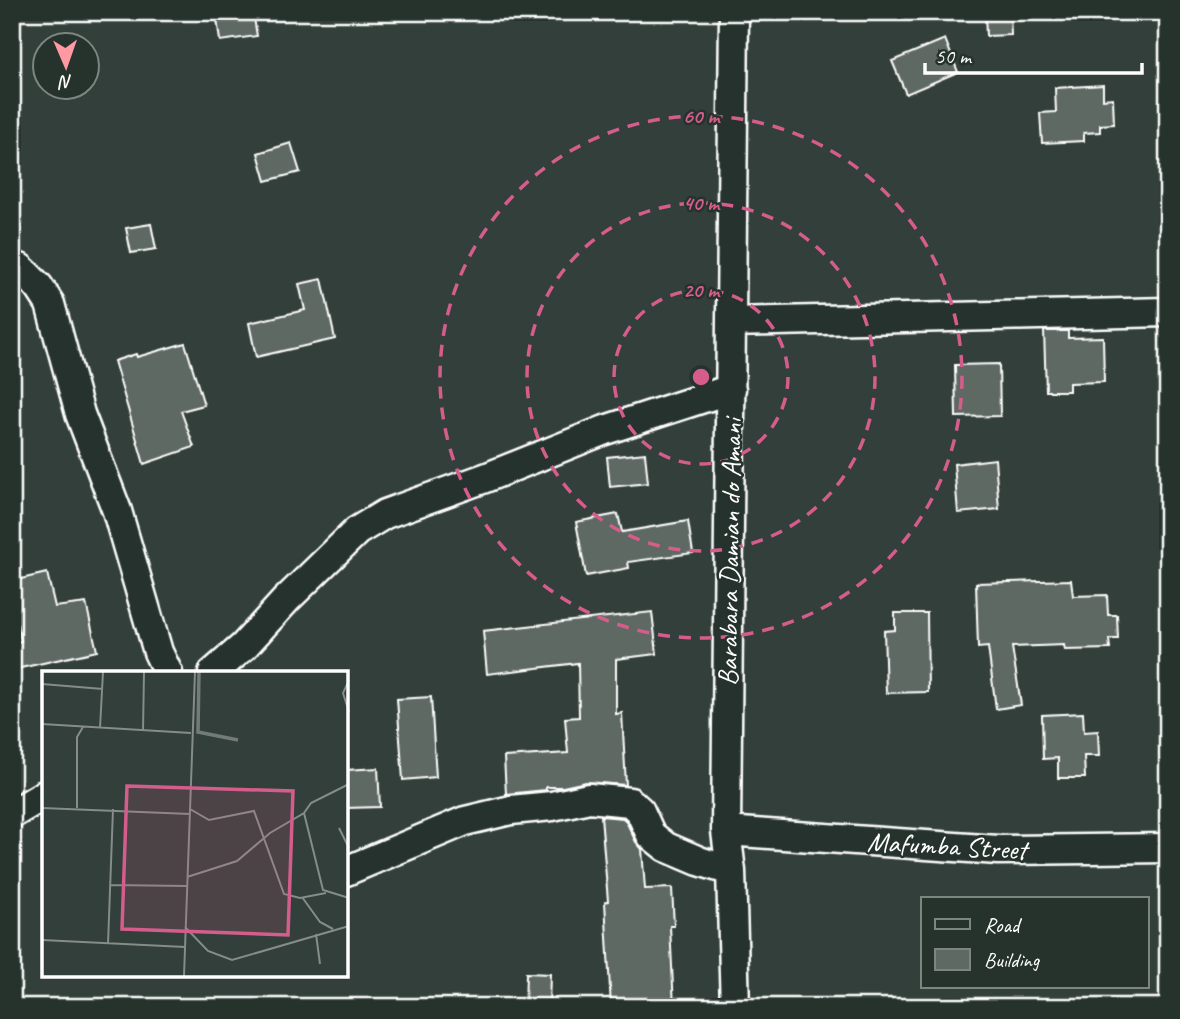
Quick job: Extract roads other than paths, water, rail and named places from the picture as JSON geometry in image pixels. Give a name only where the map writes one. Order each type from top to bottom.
[{"type":"street","name":"Barabara Damian do Amani","points":[[728,18],[732,322],[726,831],[731,871],[735,1007]]},
{"type":"street","points":[[12,267],[20,268],[39,287],[50,304],[80,414],[117,511],[158,652],[167,671]]},
{"type":"street","points":[[732,322],[1168,312]]},
{"type":"street","points":[[215,671],[357,531],[385,513],[485,478],[605,430],[731,389]]},
{"type":"street","points":[[12,814],[42,796]]},
{"type":"street","points":[[348,869],[465,821],[511,810],[552,806],[589,798],[629,802],[640,811],[651,835],[666,847],[731,871]]},
{"type":"street","name":"Mafumba Street","points":[[726,831],[998,850],[1168,848]]}]
